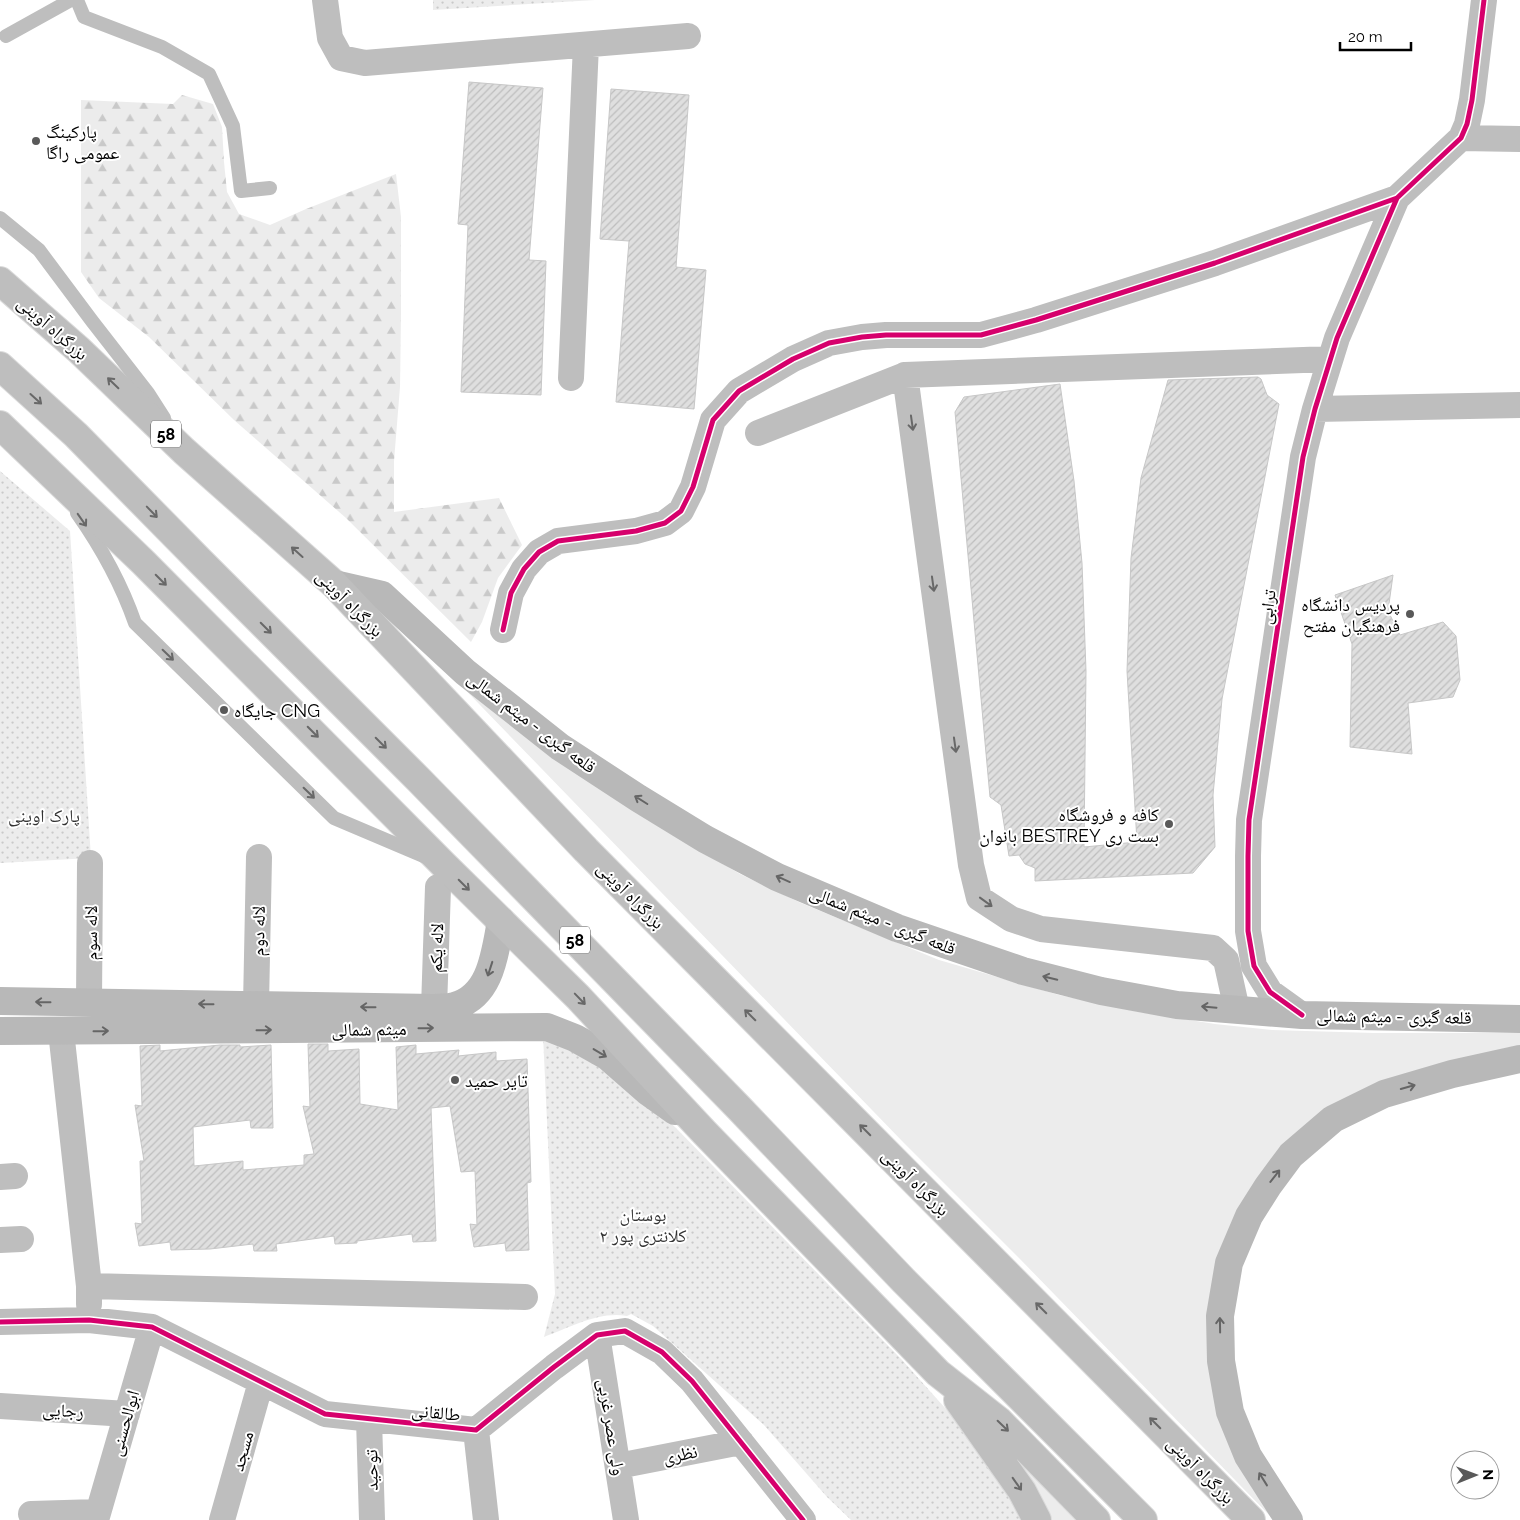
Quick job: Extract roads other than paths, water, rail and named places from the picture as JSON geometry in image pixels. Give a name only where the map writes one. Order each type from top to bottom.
[{"type":"highway","name":"بزرگراه آوینی","points":[[0,281],[79,350],[184,451],[334,584],[586,850],[1251,1520]]},
{"type":"highway","name":"58","points":[[0,366],[76,435],[412,773],[739,1108],[904,1281],[1143,1520]]},
{"type":"highway","points":[[0,425],[44,465],[143,562],[441,876],[501,921],[578,997],[704,1132],[938,1373],[999,1421],[1096,1520]]},
{"type":"highway","points":[[938,1373],[1022,1490],[1037,1520]]},
{"type":"main road","name":"قلعه گبری - میثم شمالی","points":[[334,584],[382,595],[466,672],[560,747],[705,839],[777,877],[897,928],[1023,971],[1102,991],[1177,1005],[1302,1015],[1520,1019]]},
{"type":"main road","name":"میثم شمالی","points":[[0,1001],[434,1008],[455,1006],[475,996],[487,978],[494,958],[501,921]]},
{"type":"main road","name":"میثم شمالی","points":[[0,1031],[547,1027],[575,1038],[607,1056],[647,1091],[704,1132]]},
{"type":"main road","points":[[1289,1520],[1248,1456],[1230,1412],[1220,1361],[1220,1316],[1229,1263],[1249,1216],[1291,1155],[1333,1119],[1384,1094],[1452,1074],[1520,1059]]},
{"type":"street","points":[[326,0],[330,38],[341,58],[365,63],[688,36]]},
{"type":"street","points":[[503,630],[511,593],[524,569],[539,552],[558,541],[636,531],[666,523],[681,511],[693,487],[713,420],[739,391],[793,359],[830,343],[862,337],[981,334],[1036,320],[1215,263],[1397,198],[1461,138],[1467,124],[1472,100],[1484,0]]},
{"type":"street","points":[[571,378],[586,45]]},
{"type":"street","points":[[1461,138],[1520,139]]},
{"type":"street","name":"ترابی","points":[[1302,1015],[1270,992],[1254,966],[1248,931],[1249,820],[1303,457],[1330,359],[1397,198]]},
{"type":"street","points":[[758,433],[905,375],[1330,359]]},
{"type":"street","points":[[905,375],[971,865],[979,898],[1011,919],[1041,929],[1212,948],[1226,960],[1238,1010]]},
{"type":"street","points":[[1315,409],[1520,405]]},
{"type":"street","name":"لاله دوم","points":[[256,1005],[259,857]]},
{"type":"street","name":"لاله سوم","points":[[89,1003],[90,863]]},
{"type":"street","name":"لاله یکم","points":[[434,1008],[441,876]]},
{"type":"street","points":[[61,1031],[89,1286],[89,1320]]},
{"type":"street","points":[[89,1286],[525,1297]]},
{"type":"street","name":"طالقانی","points":[[0,1322],[89,1320],[152,1327],[325,1414],[476,1430],[597,1335],[625,1331],[662,1352],[692,1381],[803,1520]]},
{"type":"street","name":"ابوالحسنی","points":[[97,1516],[152,1327]]},
{"type":"street","name":"ولی عصر غربی","points":[[597,1335],[626,1520]]},
{"type":"street","name":"مسجد","points":[[222,1520],[261,1382]]},
{"type":"street","name":"رجایی","points":[[0,1406],[127,1414]]},
{"type":"street","name":"توحید","points":[[370,1419],[372,1520]]},
{"type":"street","points":[[476,1430],[486,1520]]},
{"type":"street","name":"نظری","points":[[618,1466],[741,1442]]},
{"type":"street","points":[[31,1514],[97,1516]]},
{"type":"lane","points":[[6,36],[71,0]]},
{"type":"lane","points":[[77,0],[84,17],[162,47],[209,74],[233,126],[241,191],[270,188]]},
{"type":"lane","points":[[0,218],[39,250],[148,393],[184,451]]},
{"type":"lane","points":[[44,465],[97,542],[126,598],[135,623],[334,818],[441,876]]},
{"type":"place","name":"پارکینگ عمومی راگا","points":[[36,141]]},
{"type":"place","name":"پردیس دانشگاه فرهنگیان مفتح","points":[[1410,614]]},
{"type":"place","name":"جایگاه CNG","points":[[224,710]]},
{"type":"place","name":"کافه و فروشگاه بانوان BESTREY بست ری","points":[[1169,824]]},
{"type":"place","name":"تایر حمید","points":[[455,1080]]},
{"type":"park label","name":"پارک اوینی","points":[[44,815]]},
{"type":"park label","name":"بوستان کلانتری پور ۲","points":[[643,1224]]}]
